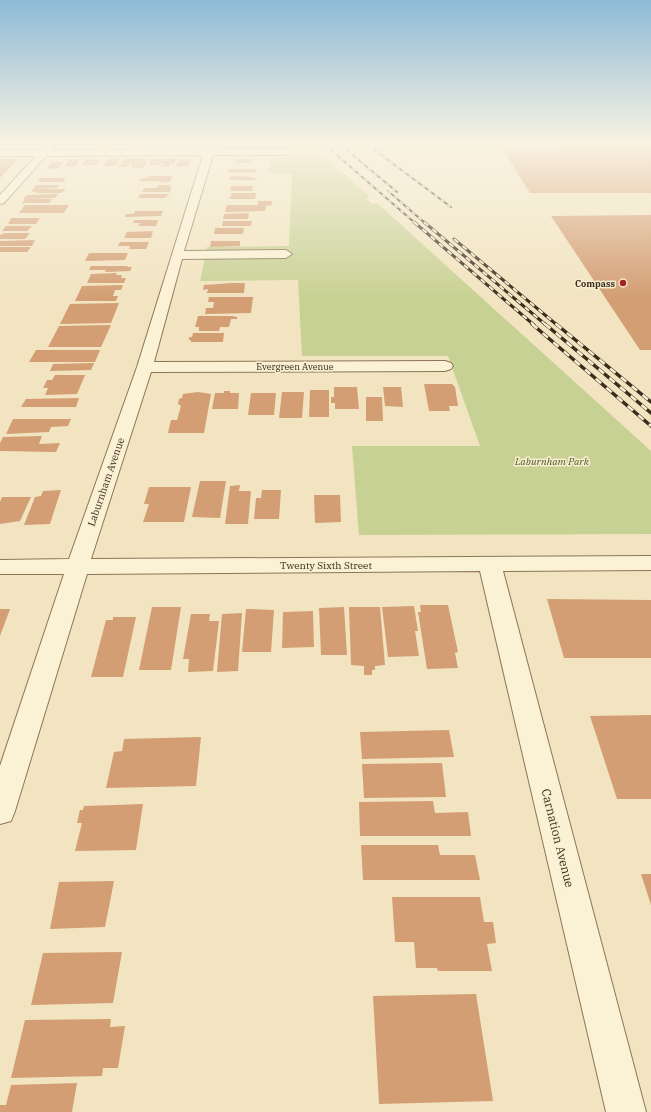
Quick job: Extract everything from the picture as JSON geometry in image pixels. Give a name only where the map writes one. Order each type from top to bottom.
[{"type":"street","name":"Laburnham Avenue","points":[[0,811],[78,566],[145,367],[177,255],[197,194]]},
{"type":"street","points":[[177,255],[286,254]]},
{"type":"street","name":"Evergreen Avenue","points":[[145,367],[445,366]]},
{"type":"street","name":"Twenty Sixth Street","points":[[0,567],[651,563]]},
{"type":"street","name":"Carnation Avenue","points":[[490,565],[626,1112]]},
{"type":"green space","name":"Laburnham Park","points":[[291,194],[366,194],[370,197],[366,198],[372,204],[377,203],[651,451],[651,534],[359,535],[352,446],[480,446],[448,356],[302,356],[298,280],[200,281],[207,247],[289,246]]},
{"type":"building","points":[[58,194],[55,198],[23,199],[27,195]]},
{"type":"building","points":[[140,194],[170,194],[164,198],[138,198]]},
{"type":"building","points":[[232,194],[256,194],[255,199],[229,199]]},
{"type":"building","points":[[25,199],[52,199],[49,203],[22,203]]},
{"type":"building","points":[[258,201],[272,201],[272,205],[266,206],[265,211],[225,212],[227,205],[258,205]]},
{"type":"building","points":[[25,205],[69,205],[64,213],[19,213]]},
{"type":"building","points":[[135,211],[163,211],[161,216],[125,217],[126,214],[134,214]]},
{"type":"building","points":[[249,213],[248,219],[223,219],[224,214]]},
{"type":"building","name":"Compass","points":[[651,215],[651,350],[640,350],[551,216]]},
{"type":"building","points":[[11,218],[40,218],[36,224],[8,224]]},
{"type":"building","points":[[134,220],[158,220],[156,226],[138,226],[140,223],[133,223]]},
{"type":"building","points":[[223,221],[252,221],[251,226],[222,226]]},
{"type":"building","points":[[6,226],[32,226],[27,231],[2,231]]},
{"type":"building","points":[[215,228],[244,228],[243,234],[214,234]]},
{"type":"building","points":[[153,231],[151,238],[124,238],[127,232]]},
{"type":"building","points":[[5,233],[30,233],[25,239],[0,239],[0,235]]},
{"type":"building","points":[[35,240],[32,246],[0,246],[0,241]]},
{"type":"building","points":[[211,241],[240,241],[240,246],[210,247]]},
{"type":"building","points":[[120,242],[149,242],[146,249],[129,249],[130,246],[118,246]]},
{"type":"building","points":[[0,247],[31,247],[27,252],[0,252]]},
{"type":"building","points":[[89,253],[128,253],[125,260],[85,261]]},
{"type":"building","points":[[91,266],[132,267],[130,271],[105,272],[106,270],[89,270]]},
{"type":"building","points":[[117,273],[116,275],[122,275],[121,278],[126,278],[124,283],[87,283],[91,274]]},
{"type":"building","points":[[245,283],[244,293],[207,293],[208,289],[203,290],[204,285]]},
{"type":"building","points":[[123,285],[121,290],[115,290],[113,296],[118,296],[116,301],[75,301],[82,286]]},
{"type":"building","points":[[209,297],[253,297],[251,313],[205,314],[206,308],[213,308],[214,302],[208,302]]},
{"type":"building","points":[[119,303],[111,323],[60,324],[70,304]]},
{"type":"building","points":[[198,316],[232,316],[237,317],[237,319],[231,319],[229,327],[220,327],[219,331],[199,331],[199,327],[195,327]]},
{"type":"building","points":[[111,325],[101,347],[48,347],[59,326]]},
{"type":"building","points":[[193,333],[224,333],[223,342],[191,342],[189,337],[192,337]]},
{"type":"building","points":[[36,350],[100,350],[95,362],[29,362]]},
{"type":"building","points":[[94,363],[91,370],[50,371],[53,364]]},
{"type":"building","points":[[55,375],[85,375],[77,394],[45,395],[48,388],[43,388],[47,380],[52,380]]},
{"type":"building","points":[[424,384],[452,384],[455,387],[458,406],[449,406],[450,411],[429,411]]},
{"type":"building","points":[[334,387],[357,387],[359,409],[335,409],[335,403],[331,403],[331,397],[334,397]]},
{"type":"building","points":[[383,387],[401,387],[403,407],[385,406]]},
{"type":"building","points":[[310,390],[329,390],[329,417],[309,417]]},
{"type":"building","points":[[224,391],[239,393],[238,409],[212,409],[215,393],[224,393]]},
{"type":"building","points":[[198,392],[211,394],[204,433],[168,433],[171,420],[177,420],[181,406],[178,404],[179,399],[182,398],[183,394]]},
{"type":"building","points":[[282,392],[304,392],[302,418],[279,418]]},
{"type":"building","points":[[251,393],[276,393],[274,415],[248,415]]},
{"type":"building","points":[[366,397],[382,397],[383,421],[366,421]]},
{"type":"building","points":[[79,398],[76,407],[21,407],[26,399]]},
{"type":"building","points":[[13,419],[71,419],[68,426],[51,427],[49,432],[6,434]]},
{"type":"building","points":[[42,436],[39,444],[60,443],[56,452],[0,451],[0,443],[3,437]]},
{"type":"building","points":[[200,481],[226,481],[220,518],[192,517]]},
{"type":"building","points":[[240,485],[239,491],[251,491],[248,524],[225,524],[230,486]]},
{"type":"building","points":[[149,487],[191,487],[184,522],[143,522],[149,504],[144,504]]},
{"type":"building","points":[[61,490],[50,524],[24,525],[35,497],[41,496],[43,491]]},
{"type":"building","points":[[262,490],[281,490],[279,519],[254,519],[256,498],[261,498]]},
{"type":"building","points":[[314,495],[340,495],[341,522],[315,523]]},
{"type":"building","points":[[2,497],[31,497],[20,521],[0,524],[0,502]]},
{"type":"building","points":[[547,599],[651,600],[651,658],[564,658]]},
{"type":"building","points":[[420,605],[448,605],[458,652],[455,653],[458,668],[427,669],[418,612],[421,612]]},
{"type":"building","points":[[414,606],[418,631],[415,631],[419,656],[388,657],[382,607]]},
{"type":"building","points":[[152,607],[181,607],[171,670],[139,670]]},
{"type":"building","points":[[344,607],[347,655],[321,655],[319,608]]},
{"type":"building","points":[[349,607],[380,607],[385,665],[375,666],[375,670],[372,670],[372,675],[364,675],[364,666],[351,665]]},
{"type":"building","points":[[0,609],[10,609],[0,636]]},
{"type":"building","points":[[246,609],[274,610],[271,652],[242,652]]},
{"type":"building","points":[[313,611],[314,647],[282,648],[283,612]]},
{"type":"building","points":[[242,613],[238,671],[217,672],[222,614]]},
{"type":"building","points":[[191,614],[210,614],[209,621],[219,621],[213,671],[188,672],[189,659],[183,659]]},
{"type":"building","points":[[113,617],[136,617],[123,677],[91,677],[106,620],[113,620]]},
{"type":"building","points":[[651,715],[651,799],[617,799],[590,716]]},
{"type":"building","points":[[449,730],[454,757],[362,759],[360,732]]},
{"type":"building","points":[[201,737],[196,786],[106,788],[114,752],[122,751],[124,739]]},
{"type":"building","points":[[442,763],[446,797],[364,798],[362,764]]},
{"type":"building","points":[[433,801],[435,813],[468,812],[471,836],[360,836],[359,802]]},
{"type":"building","points":[[143,804],[136,850],[75,851],[82,823],[77,823],[80,810],[83,810],[84,806]]},
{"type":"building","points":[[361,845],[438,845],[440,855],[475,855],[480,880],[363,880]]},
{"type":"building","points":[[641,874],[651,874],[651,905]]},
{"type":"building","points":[[114,881],[105,927],[50,929],[59,882]]},
{"type":"building","points":[[392,897],[480,897],[484,922],[493,922],[496,943],[487,944],[492,971],[438,971],[437,968],[416,968],[414,942],[395,942]]},
{"type":"building","points":[[122,952],[113,1003],[31,1005],[43,953]]},
{"type":"building","points":[[476,994],[493,1101],[379,1104],[373,996]]},
{"type":"building","points":[[111,1019],[110,1027],[125,1026],[118,1068],[103,1068],[102,1076],[11,1078],[25,1020]]},
{"type":"building","points":[[77,1083],[72,1112],[0,1112],[0,1105],[6,1105],[11,1085]]},
{"type":"railway","points":[[382,194],[415,223]]},
{"type":"railway","points":[[391,194],[425,223]]},
{"type":"railway","points":[[433,194],[451,207]]},
{"type":"railway","points":[[414,222],[534,325]]},
{"type":"railway","points":[[424,222],[546,325]]},
{"type":"railway","points":[[454,239],[557,325]]},
{"type":"railway","points":[[532,324],[651,426]]},
{"type":"railway","points":[[545,324],[651,413]]},
{"type":"railway","points":[[556,324],[651,402]]},
{"type":"place","name":"Compass","points":[[623,283]]}]
